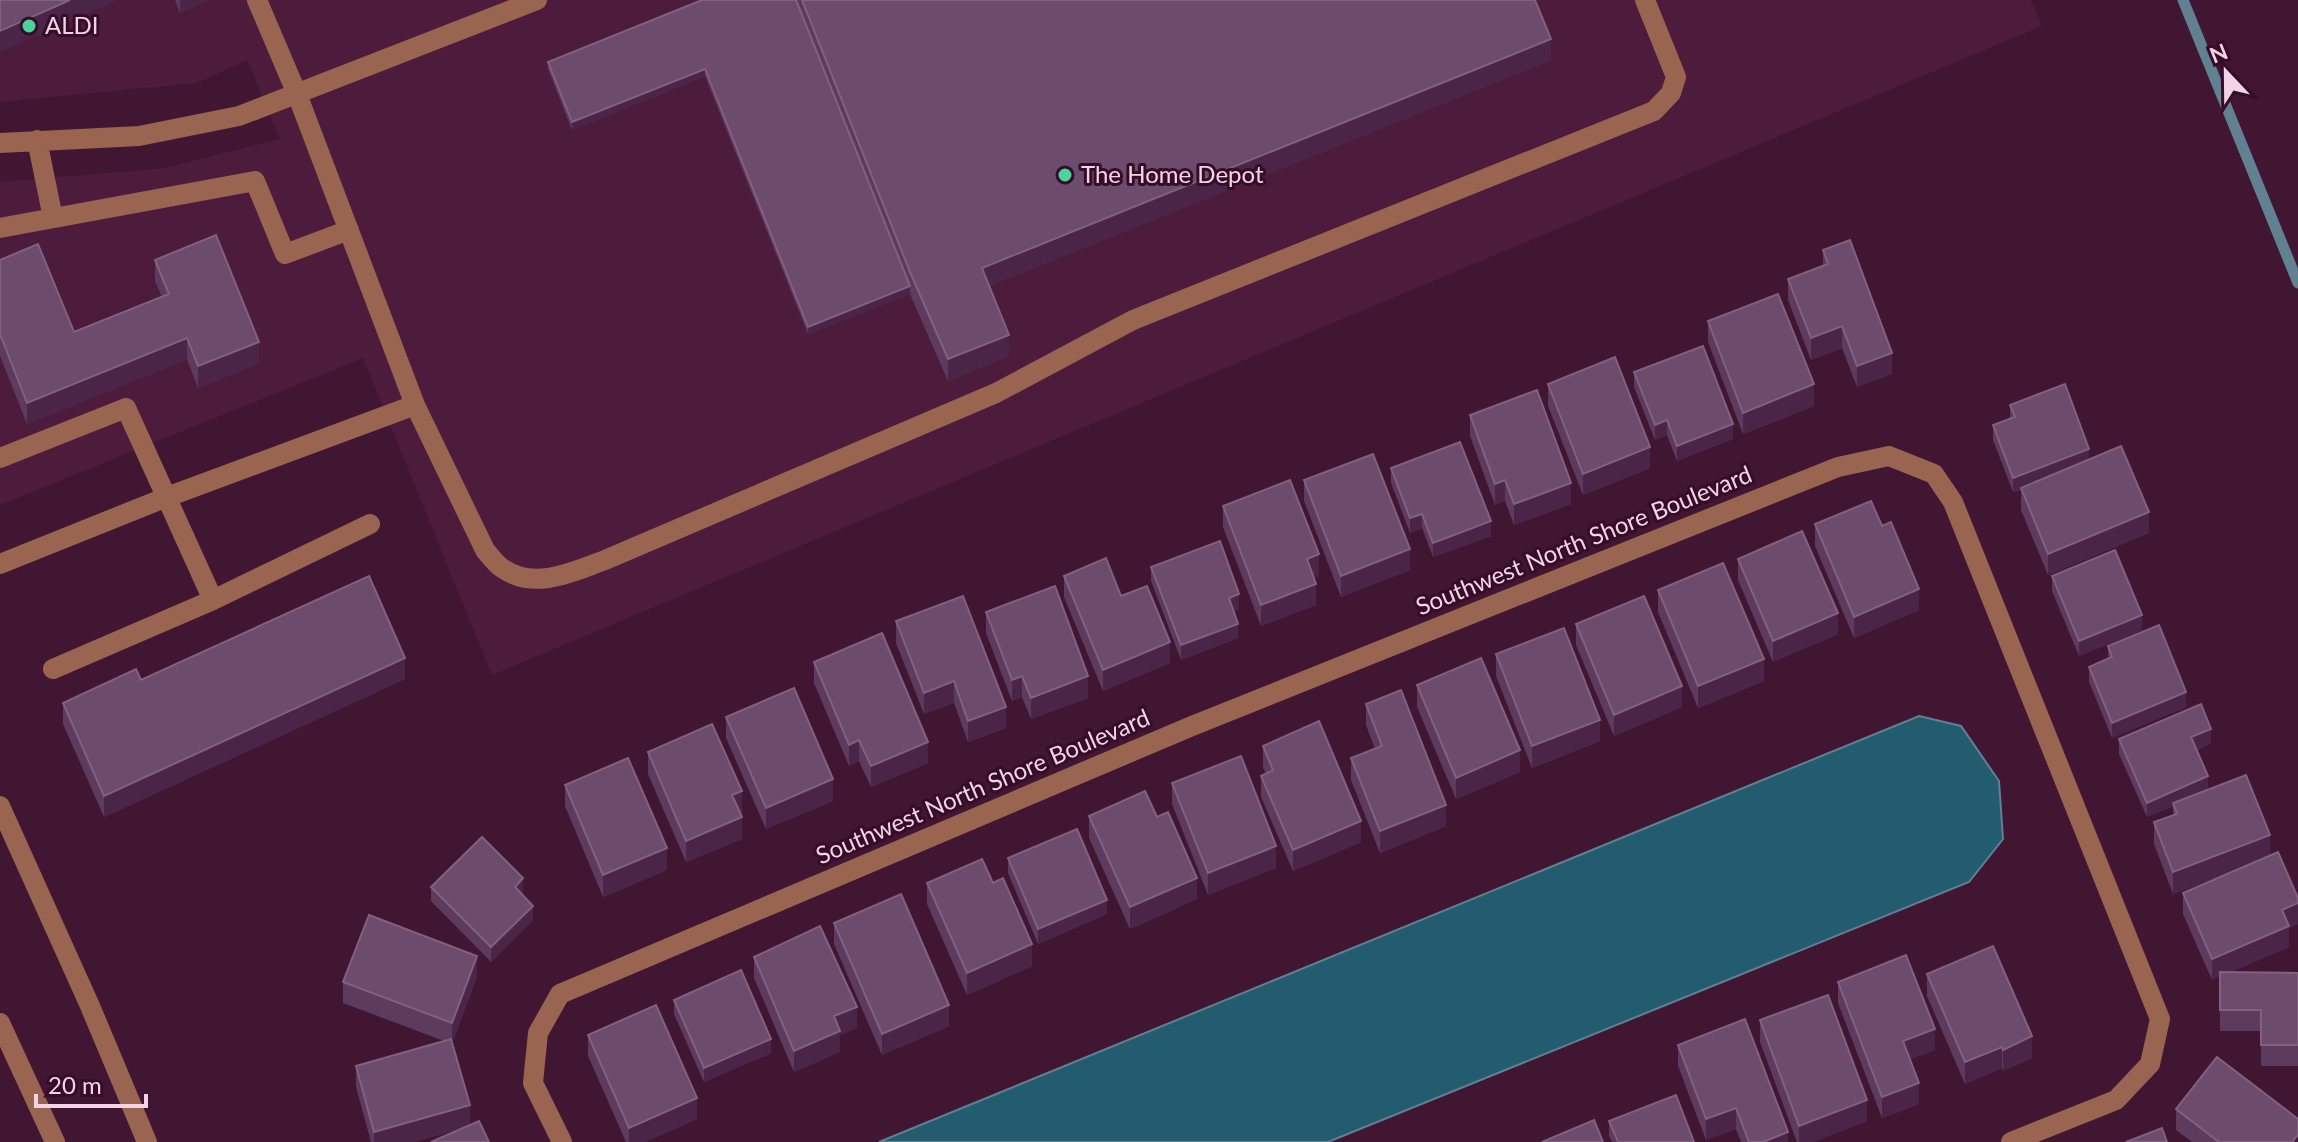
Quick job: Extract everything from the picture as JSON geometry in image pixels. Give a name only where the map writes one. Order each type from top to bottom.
[{"type":"street","points":[[257,0],[297,94],[415,405],[485,550],[502,568],[524,580],[558,577],[605,560],[996,393],[1133,320],[1654,111],[1671,93],[1676,77],[1645,0]]},
{"type":"street","points":[[0,143],[139,136],[239,116],[537,0]]},
{"type":"street","points":[[37,140],[53,218]]},
{"type":"street","points":[[0,228],[255,181],[285,254],[349,230]]},
{"type":"street","points":[[0,564],[167,497],[415,405]]},
{"type":"street","points":[[0,458],[126,408],[213,600]]},
{"type":"street","name":"Southwest North Shore Boulevard","points":[[562,1142],[533,1083],[538,1033],[560,994],[1192,726],[1838,467],[1889,456],[1934,474],[1953,502],[2160,1019],[2150,1064],[2116,1100],[2011,1142]]},
{"type":"street","points":[[53,669],[213,600],[370,524]]},
{"type":"street","points":[[0,806],[147,1142]]},
{"type":"street","points":[[0,1023],[55,1142]]},
{"type":"shaded area","points":[[0,0],[2031,0],[2042,26],[492,675],[363,358],[0,505],[0,182],[165,168],[280,139],[247,60],[197,83],[0,102]]},
{"type":"water","points":[[1919,716],[1961,726],[1999,781],[2003,839],[1969,882],[1328,1142],[879,1142]]},
{"type":"building","points":[[0,0],[70,0],[0,31]]},
{"type":"building","points":[[702,0],[796,0],[910,286],[808,327],[705,69],[572,122],[548,62]]},
{"type":"building","name":"The Home Depot","points":[[802,0],[1535,0],[1551,39],[982,268],[1009,335],[948,359],[910,272]]},
{"type":"building","points":[[216,235],[259,342],[198,366],[187,338],[27,403],[0,334],[0,260],[38,244],[74,332],[169,294],[155,260]]},
{"type":"building","points":[[1850,240],[1892,353],[1857,366],[1842,326],[1811,338],[1788,279],[1828,264],[1823,250]]},
{"type":"building","points":[[1778,294],[1814,384],[1743,413],[1708,321]]},
{"type":"building","points":[[1703,346],[1733,424],[1677,446],[1667,420],[1655,425],[1634,372]]},
{"type":"building","points":[[1615,357],[1650,447],[1583,474],[1548,384]]},
{"type":"building","points":[[2065,384],[2089,449],[2013,478],[1993,425],[2015,417],[2010,405]]},
{"type":"building","points":[[1537,390],[1571,483],[1514,504],[1505,480],[1495,484],[1470,415]]},
{"type":"building","points":[[1460,442],[1491,521],[1433,543],[1422,514],[1410,518],[1391,468]]},
{"type":"building","points":[[2121,446],[2149,512],[2048,554],[2021,488]]},
{"type":"building","points":[[1373,454],[1410,549],[1341,576],[1304,480]]},
{"type":"building","points":[[1290,480],[1319,554],[1307,559],[1316,584],[1261,605],[1223,506]]},
{"type":"building","points":[[1871,501],[1882,526],[1891,522],[1919,589],[1854,617],[1815,524]]},
{"type":"building","points":[[1802,531],[1838,613],[1773,641],[1738,559]]},
{"type":"building","points":[[1220,541],[1239,594],[1229,598],[1238,624],[1181,645],[1151,567]]},
{"type":"building","points":[[2115,550],[2142,615],[2079,641],[2052,576]]},
{"type":"building","points":[[1106,558],[1121,596],[1147,586],[1170,642],[1103,670],[1064,576]]},
{"type":"building","points":[[1723,563],[1764,659],[1698,686],[1658,590]]},
{"type":"building","points":[[369,576],[405,658],[104,796],[63,703],[136,669],[141,680]]},
{"type":"building","points":[[1055,586],[1088,676],[1031,698],[1022,676],[1012,680],[986,612]]},
{"type":"building","points":[[963,596],[1006,707],[968,721],[954,681],[924,693],[896,621]]},
{"type":"building","points":[[1644,596],[1682,686],[1614,715],[1576,624]]},
{"type":"building","points":[[2159,625],[2186,692],[2112,723],[2089,667],[2112,657],[2108,646]]},
{"type":"building","points":[[1564,628],[1600,720],[1532,746],[1496,654]]},
{"type":"building","points":[[882,633],[928,742],[871,766],[859,740],[849,745],[814,662]]},
{"type":"building","points":[[1481,658],[1520,750],[1456,778],[1417,685]]},
{"type":"building","points":[[794,688],[833,779],[766,808],[726,717]]},
{"type":"building","points":[[1401,690],[1446,805],[1380,831],[1351,758],[1382,746],[1366,704]]},
{"type":"building","points":[[2201,704],[2211,729],[2191,737],[2208,776],[2147,803],[2119,739]]},
{"type":"building","points":[[1319,721],[1361,821],[1293,850],[1261,776],[1273,770],[1263,746]]},
{"type":"building","points":[[712,724],[742,791],[732,795],[742,817],[686,841],[648,752]]},
{"type":"building","points":[[1241,756],[1276,846],[1208,873],[1172,783]]},
{"type":"building","points":[[628,758],[667,848],[603,875],[565,785]]},
{"type":"building","points":[[2246,775],[2270,835],[2173,872],[2154,822],[2177,814],[2173,803]]},
{"type":"building","points":[[1145,791],[1157,817],[1168,812],[1197,878],[1130,907],[1089,816]]},
{"type":"building","points":[[1077,829],[1107,900],[1038,929],[1008,858]]},
{"type":"building","points":[[482,837],[523,878],[515,887],[533,906],[491,947],[431,887]]},
{"type":"building","points":[[2278,852],[2298,898],[2298,903],[2282,910],[2289,926],[2212,959],[2183,893]]},
{"type":"building","points":[[982,859],[993,883],[1003,878],[1032,944],[967,973],[927,883]]},
{"type":"building","points":[[901,894],[949,1005],[882,1034],[834,923]]},
{"type":"building","points":[[369,915],[477,956],[452,1023],[343,982]]},
{"type":"building","points":[[820,926],[857,1007],[834,1016],[840,1031],[794,1051],[754,957]]},
{"type":"building","points":[[1993,946],[2032,1036],[2003,1050],[2002,1047],[1965,1062],[1927,974]]},
{"type":"building","points":[[1906,955],[1935,1029],[1903,1041],[1919,1083],[1882,1097],[1838,982]]},
{"type":"building","points":[[741,970],[771,1039],[704,1068],[674,1000]]},
{"type":"building","points":[[2220,972],[2298,973],[2298,1045],[2261,1045],[2261,1010],[2220,1010]]},
{"type":"building","points":[[1828,995],[1867,1100],[1799,1126],[1760,1020]]},
{"type":"building","points":[[656,1005],[697,1098],[629,1128],[588,1035]]},
{"type":"building","points":[[1745,1019],[1788,1132],[1763,1142],[1749,1142],[1736,1108],[1706,1119],[1678,1045]]},
{"type":"building","points":[[451,1039],[470,1105],[374,1132],[356,1066]]},
{"type":"building","points":[[2217,1057],[2298,1119],[2298,1135],[2292,1142],[2219,1142],[2176,1109]]},
{"type":"building","points":[[1676,1095],[1694,1142],[1618,1142],[1609,1121]]},
{"type":"building","points":[[1594,1120],[1603,1142],[1542,1142]]},
{"type":"building","points":[[479,1121],[489,1142],[431,1142]]},
{"type":"building","points":[[2162,1128],[2167,1142],[2126,1142]]},
{"type":"waterway","points":[[2183,0],[2298,283]]},
{"type":"place","name":"ALDI","points":[[29,26]]},
{"type":"place","name":"The Home Depot","points":[[1065,175]]}]
